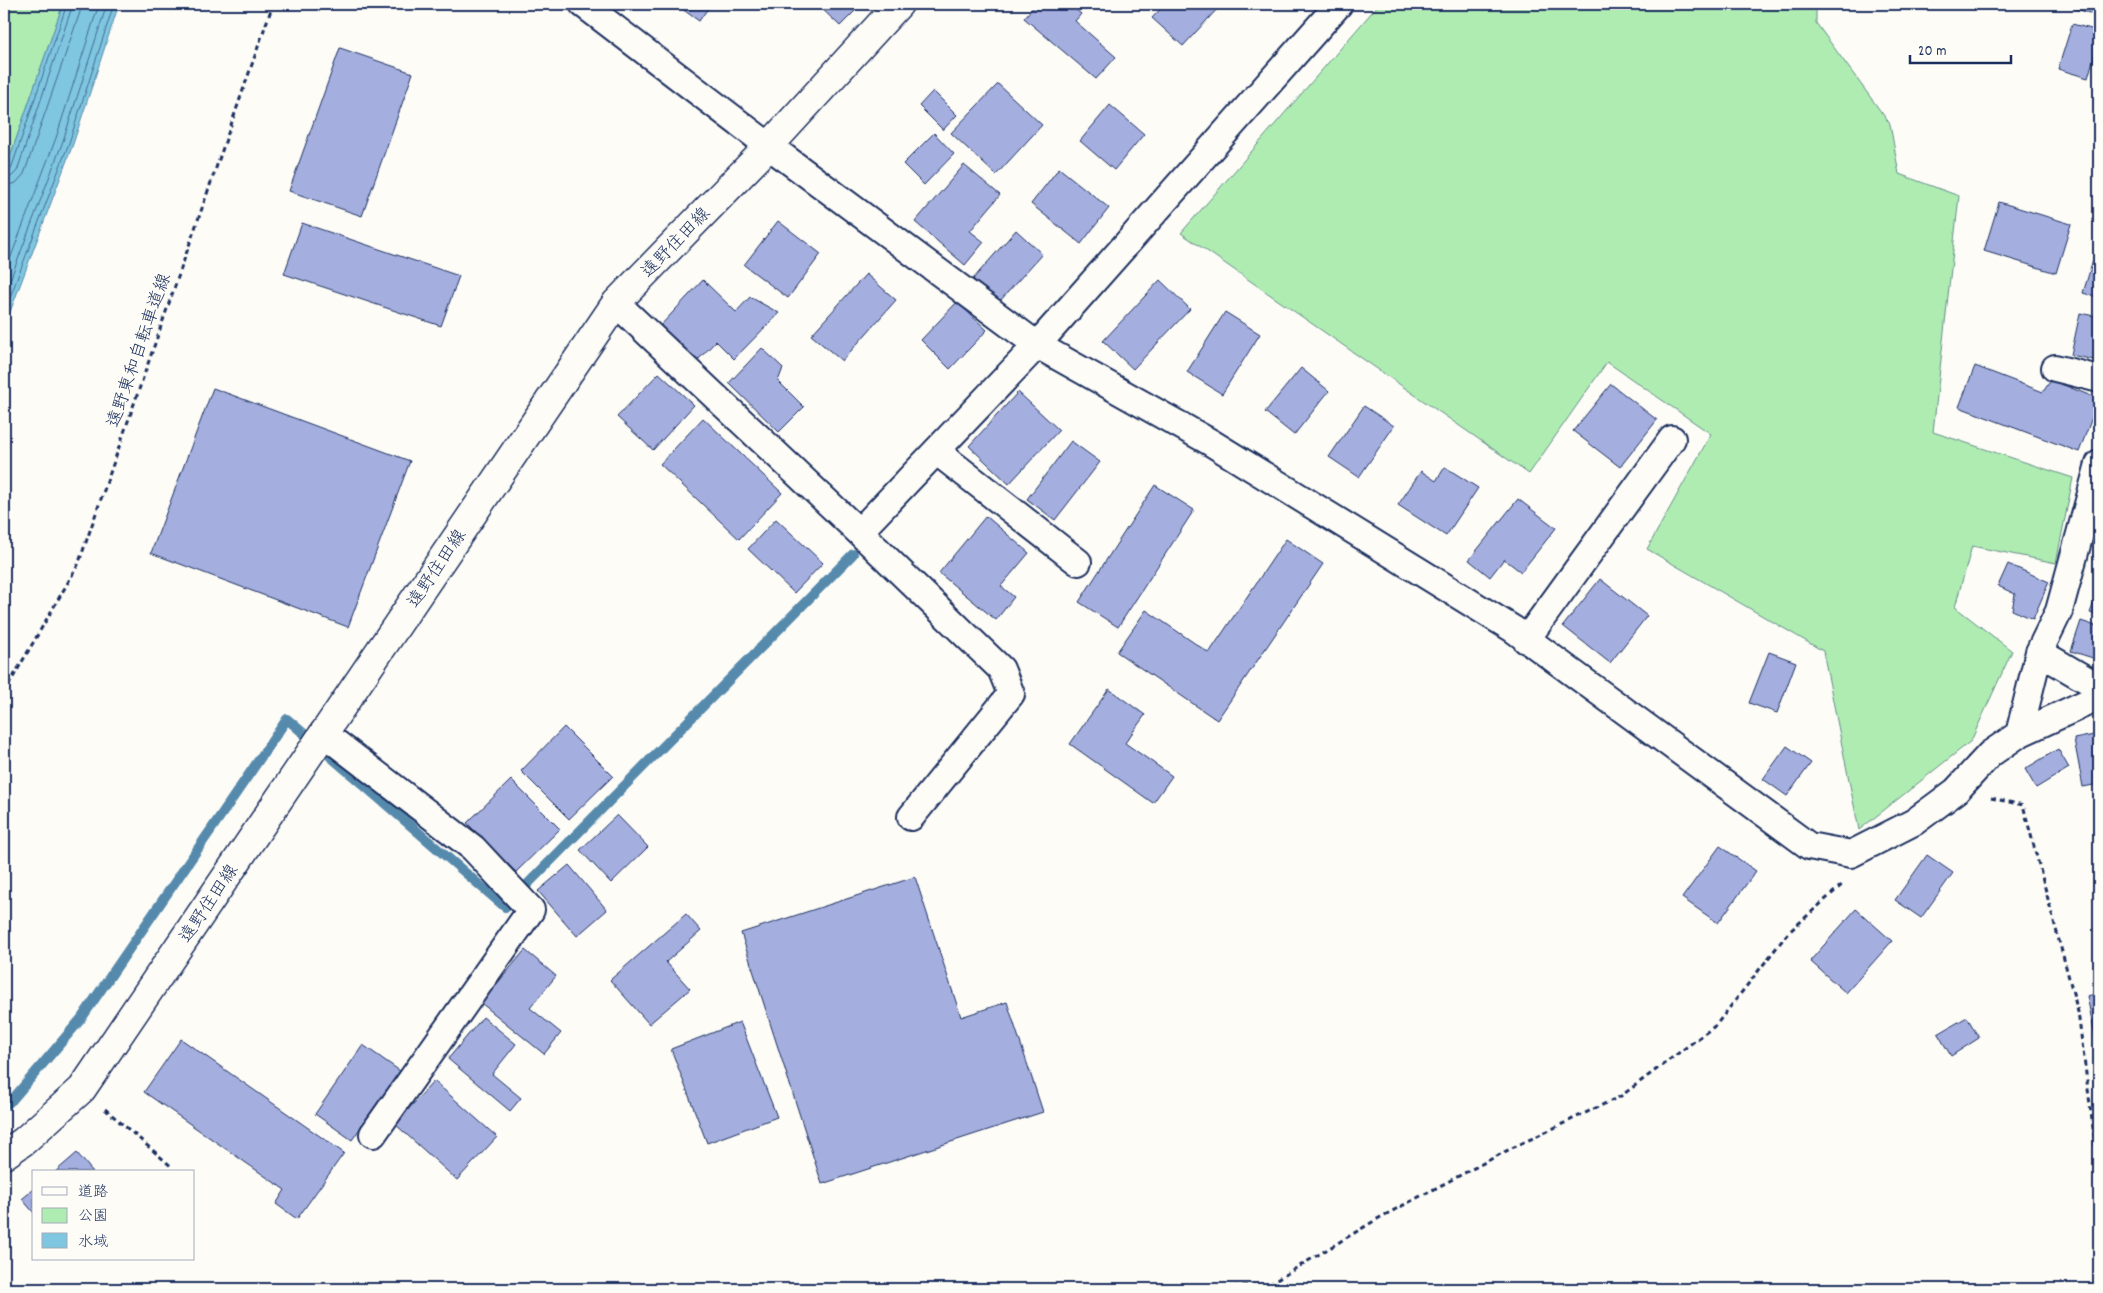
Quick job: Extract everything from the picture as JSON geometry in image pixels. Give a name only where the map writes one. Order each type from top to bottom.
[{"type":"main road","name":"遠野住田線","points":[[4,1155],[24,1141],[82,1089],[616,303],[769,146],[899,4]]},
{"type":"street","points":[[583,4],[769,146],[1037,345],[1210,442],[1512,629],[1809,846],[1851,854],[1914,822],[1956,791],[1990,754],[2019,734],[2099,697]]},
{"type":"street","points":[[860,532],[1037,345],[1339,4]]},
{"type":"street","points":[[616,303],[860,532],[1001,669],[1011,694],[911,818]]},
{"type":"street","points":[[2055,368],[2099,379]]},
{"type":"street","points":[[1526,640],[1672,439]]},
{"type":"street","points":[[936,451],[1078,562]]},
{"type":"street","points":[[2019,734],[2039,652],[2059,611],[2099,464]]},
{"type":"street","points":[[2039,652],[2099,688]]},
{"type":"street","points":[[323,733],[474,848],[531,910],[373,1134]]},
{"type":"path","name":"遠野東和自転車道線","points":[[4,693],[78,565],[273,4]]},
{"type":"path","points":[[1956,791],[2023,805],[2078,1012],[2099,1174]]},
{"type":"path","points":[[1215,1289],[1270,1284],[1379,1218],[1512,1148],[1621,1096],[1716,1025],[1788,933],[1847,881]]},
{"type":"path","points":[[82,1089],[172,1167]]},
{"type":"path","points":[[847,1289],[893,1289]]},
{"type":"green space","points":[[4,4],[63,4],[4,174]]},
{"type":"green space","points":[[1379,4],[1816,4],[1816,23],[1890,124],[1899,174],[1959,196],[1933,432],[2073,478],[2056,563],[1972,546],[1955,607],[2012,651],[1971,741],[1859,830],[1823,651],[1647,549],[1711,434],[1607,362],[1529,474],[1181,233]]},
{"type":"water","points":[[63,4],[119,4],[73,144],[4,328],[4,174]]},
{"type":"building","points":[[675,4],[711,4],[699,21]]},
{"type":"building","points":[[817,4],[862,4],[840,26]]},
{"type":"building","points":[[1036,4],[1069,4],[1081,14],[1075,21],[1116,57],[1096,79],[1024,18]]},
{"type":"building","points":[[1165,4],[1212,4],[1219,7],[1183,46],[1152,18]]},
{"type":"building","points":[[2074,4],[2099,4],[2099,16],[2073,8]]},
{"type":"building","points":[[2072,24],[2099,31],[2099,39],[2088,78],[2058,69]]},
{"type":"building","points":[[340,48],[413,73],[362,216],[289,191]]},
{"type":"building","points":[[998,84],[1042,125],[996,175],[951,133]]},
{"type":"building","points":[[933,91],[957,115],[943,130],[919,106]]},
{"type":"building","points":[[1110,105],[1144,134],[1114,170],[1080,141]]},
{"type":"building","points":[[934,133],[954,154],[924,185],[903,164]]},
{"type":"building","points":[[964,165],[1000,195],[970,231],[984,242],[965,265],[915,222]]},
{"type":"building","points":[[1059,168],[1109,208],[1081,244],[1031,204]]},
{"type":"building","points":[[1999,202],[2071,224],[2056,273],[1984,251]]},
{"type":"building","points":[[778,221],[821,254],[788,298],[744,265]]},
{"type":"building","points":[[302,223],[459,276],[441,326],[284,274]]},
{"type":"building","points":[[1016,230],[1042,254],[999,302],[973,279]]},
{"type":"building","points":[[2099,241],[2099,298],[2083,293]]},
{"type":"building","points":[[866,274],[896,300],[842,361],[811,335]]},
{"type":"building","points":[[703,280],[736,312],[750,297],[779,313],[734,359],[716,341],[697,361],[660,326]]},
{"type":"building","points":[[1160,280],[1190,309],[1133,369],[1103,341]]},
{"type":"building","points":[[957,302],[987,330],[950,369],[921,340]]},
{"type":"building","points":[[1225,312],[1260,334],[1222,394],[1187,372]]},
{"type":"building","points":[[2080,313],[2099,317],[2099,361],[2071,355]]},
{"type":"building","points":[[762,348],[783,368],[778,381],[804,407],[779,432],[729,383]]},
{"type":"building","points":[[1975,366],[2043,392],[2051,380],[2099,399],[2079,452],[1959,407]]},
{"type":"building","points":[[1301,368],[1329,391],[1294,435],[1265,412]]},
{"type":"building","points":[[659,373],[694,405],[653,450],[617,417]]},
{"type":"building","points":[[1611,384],[1657,420],[1620,467],[1573,431]]},
{"type":"building","points":[[213,388],[410,461],[348,627],[151,553]]},
{"type":"building","points":[[1018,392],[1059,430],[1009,484],[969,446]]},
{"type":"building","points":[[1364,406],[1394,426],[1359,477],[1329,457]]},
{"type":"building","points":[[703,418],[782,493],[739,539],[660,464]]},
{"type":"building","points":[[1071,441],[1100,462],[1055,520],[1027,499]]},
{"type":"building","points":[[1445,467],[1478,488],[1446,536],[1398,505],[1421,471],[1436,481]]},
{"type":"building","points":[[1155,485],[1194,510],[1118,627],[1079,602]]},
{"type":"building","points":[[1518,499],[1556,528],[1521,572],[1504,559],[1490,577],[1469,560]]},
{"type":"building","points":[[986,516],[1029,553],[1001,586],[1014,597],[996,620],[939,573]]},
{"type":"building","points":[[776,519],[823,563],[794,593],[748,549]]},
{"type":"building","points":[[1286,539],[1323,564],[1217,720],[1117,652],[1146,610],[1209,653]]},
{"type":"building","points":[[2008,564],[2049,582],[2033,619],[2012,610],[2015,594],[1998,586]]},
{"type":"building","points":[[1600,579],[1647,616],[1610,663],[1563,626]]},
{"type":"building","points":[[2099,589],[2099,616],[2090,613]]},
{"type":"building","points":[[2081,621],[2099,627],[2099,660],[2071,651]]},
{"type":"building","points":[[1769,652],[1796,662],[1777,713],[1749,703]]},
{"type":"building","points":[[1109,689],[1145,715],[1125,743],[1172,776],[1153,803],[1070,744]]},
{"type":"building","points":[[564,727],[613,776],[569,819],[521,771]]},
{"type":"building","points":[[2099,734],[2099,784],[2083,787],[2074,739]]},
{"type":"building","points":[[1787,746],[1811,763],[1787,796],[1763,779]]},
{"type":"building","points":[[2058,749],[2069,768],[2036,788],[2025,769]]},
{"type":"building","points":[[511,780],[560,829],[516,872],[467,823]]},
{"type":"building","points":[[617,815],[648,847],[611,883],[580,850]]},
{"type":"building","points":[[1720,846],[1756,871],[1718,923],[1682,898]]},
{"type":"building","points":[[1927,855],[1953,873],[1921,918],[1895,900]]},
{"type":"building","points":[[569,865],[607,910],[577,936],[538,891]]},
{"type":"building","points":[[915,877],[961,1017],[1007,1002],[1043,1112],[822,1184],[741,933]]},
{"type":"building","points":[[1856,909],[1892,941],[1846,993],[1810,961]]},
{"type":"building","points":[[686,914],[701,931],[666,962],[690,989],[649,1024],[610,980]]},
{"type":"building","points":[[525,950],[556,976],[530,1008],[561,1033],[544,1054],[481,1003]]},
{"type":"building","points":[[2099,993],[2099,1036],[2095,1036],[2087,996]]},
{"type":"building","points":[[483,1017],[516,1044],[492,1074],[521,1098],[510,1111],[448,1059]]},
{"type":"building","points":[[1967,1017],[1979,1038],[1951,1056],[1938,1034]]},
{"type":"building","points":[[740,1022],[777,1117],[707,1143],[671,1049]]},
{"type":"building","points":[[181,1039],[344,1153],[297,1219],[276,1204],[285,1190],[144,1092]]},
{"type":"building","points":[[363,1045],[400,1071],[352,1140],[315,1114]]},
{"type":"building","points":[[434,1081],[497,1137],[457,1180],[395,1124]]},
{"type":"building","points":[[77,1153],[91,1170],[57,1170]]},
{"type":"building","points":[[32,1191],[32,1211],[22,1199]]},
{"type":"waterway","points":[[4,1106],[12,1100],[81,1019],[287,719],[505,907],[853,554]]}]
